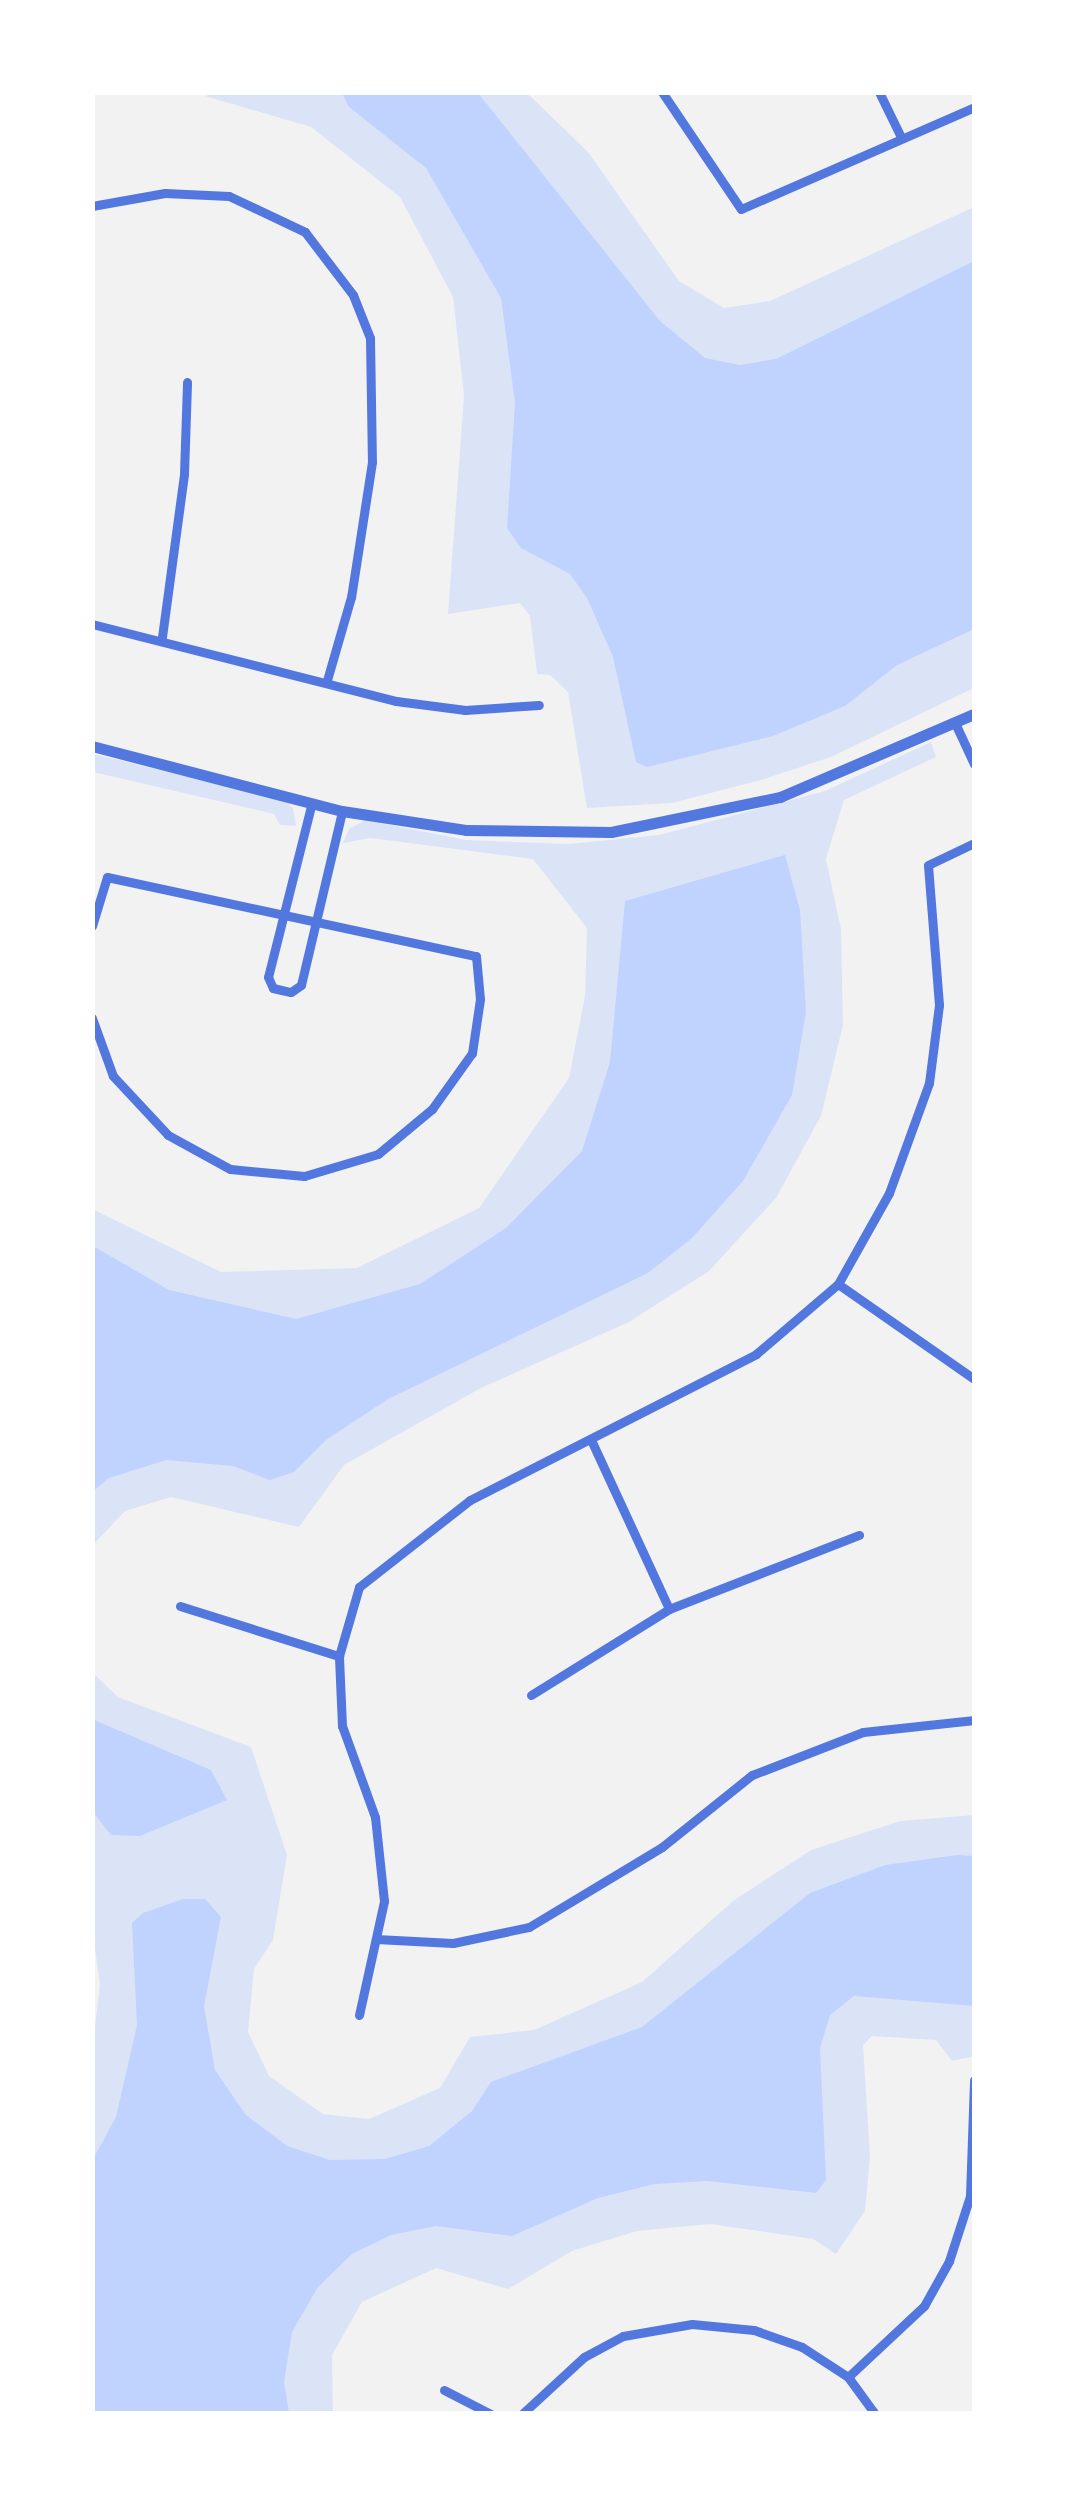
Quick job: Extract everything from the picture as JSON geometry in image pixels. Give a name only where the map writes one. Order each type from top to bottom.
[{"type":"street","points":[[662,92],[741,209],[900,136],[974,107]]},
{"type":"street","points":[[879,92],[900,136]]},
{"type":"street","points":[[92,206],[165,193],[229,196],[305,232],[328,256],[370,338],[374,383],[369,481],[351,597],[327,680]]},
{"type":"street","points":[[162,637],[184,474],[187,382]]},
{"type":"street","points":[[92,624],[162,637],[396,702],[465,710],[538,705]]},
{"type":"street","points":[[92,746],[311,806],[466,830],[612,832],[664,826],[780,797],[974,714]]},
{"type":"street","points":[[955,723],[974,764]]},
{"type":"street","points":[[311,806],[268,976],[273,988],[291,992],[301,985],[342,811]]},
{"type":"street","points":[[359,2015],[384,1900],[375,1817],[342,1726],[339,1656],[359,1586],[470,1500],[592,1442],[756,1354],[838,1284],[889,1193],[929,1084],[939,1005],[928,865],[974,843]]},
{"type":"street","points":[[92,926],[107,877],[476,956],[480,998],[472,1053],[432,1110],[378,1154],[304,1176],[230,1169],[168,1135],[112,1076],[92,1018]]},
{"type":"street","points":[[838,1284],[974,1380]]},
{"type":"street","points":[[592,1442],[669,1609]]},
{"type":"street","points":[[531,1695],[669,1609],[859,1535]]},
{"type":"street","points":[[180,1606],[339,1656]]},
{"type":"street","points":[[376,1939],[453,1943],[529,1927],[662,1846],[752,1775],[863,1732],[974,1720]]},
{"type":"street","points":[[848,2377],[924,2306],[949,2261],[970,2196],[974,2080]]},
{"type":"street","points":[[522,2414],[584,2358],[623,2336],[692,2324],[754,2330],[802,2347],[848,2377],[876,2414]]},
{"type":"street","points":[[444,2390],[491,2414]]},
{"type":"shaded area","points":[[219,92],[527,93],[588,152],[679,281],[724,308],[770,301],[974,207],[974,688],[831,757],[761,780],[672,803],[587,808],[568,692],[550,675],[537,674],[530,616],[520,603],[448,614],[464,396],[453,297],[400,197],[311,127],[205,96]]},
{"type":"shaded area","points":[[931,742],[936,757],[844,800],[826,859],[841,929],[843,1025],[821,1116],[776,1198],[709,1271],[629,1322],[481,1388],[344,1465],[299,1527],[171,1497],[125,1511],[93,1545],[92,1209],[221,1272],[357,1268],[479,1208],[569,1078],[585,996],[587,928],[533,859],[370,838],[343,843],[349,829],[365,820],[466,840],[569,844],[659,835],[825,791]]},
{"type":"shaded area","points":[[93,754],[282,799],[293,808],[296,826],[280,825],[274,814],[93,772]]},
{"type":"shaded area","points":[[92,1672],[118,1697],[251,1747],[287,1855],[273,1940],[254,1969],[248,2032],[269,2076],[323,2114],[369,2119],[440,2088],[470,2037],[534,2030],[642,1982],[733,1901],[811,1850],[900,1821],[974,1815],[974,2056],[952,2061],[936,2040],[872,2036],[863,2045],[870,2156],[865,2211],[836,2254],[813,2239],[710,2224],[637,2231],[572,2251],[508,2289],[436,2268],[362,2302],[332,2355],[333,2413],[93,2413],[92,2051],[100,1985],[92,1927]]},
{"type":"water","points":[[478,93],[660,321],[705,358],[740,365],[776,359],[974,261],[974,629],[897,665],[845,706],[773,736],[647,767],[636,762],[613,657],[587,598],[570,574],[521,548],[507,528],[515,403],[501,298],[426,168],[349,107],[343,95]]},
{"type":"water","points":[[785,855],[800,910],[806,1012],[792,1095],[743,1181],[692,1238],[648,1273],[388,1399],[326,1440],[294,1472],[270,1480],[233,1466],[166,1460],[109,1478],[93,1491],[93,1246],[169,1290],[296,1319],[420,1284],[506,1228],[582,1151],[610,1062],[625,901]]},
{"type":"water","points":[[92,1719],[211,1770],[227,1800],[140,1836],[111,1835],[93,1812]]},
{"type":"water","points":[[974,1856],[974,2006],[854,1996],[830,2015],[820,2048],[826,2180],[816,2193],[707,2181],[655,2184],[598,2198],[512,2236],[436,2226],[391,2235],[352,2254],[318,2287],[292,2332],[284,2382],[289,2413],[93,2413],[93,2159],[116,2117],[137,2025],[132,1923],[143,1913],[183,1899],[205,1899],[221,1917],[204,2006],[215,2070],[246,2115],[287,2146],[330,2160],[385,2159],[429,2146],[472,2111],[491,2082],[642,2027],[810,1893],[885,1865]]}]
